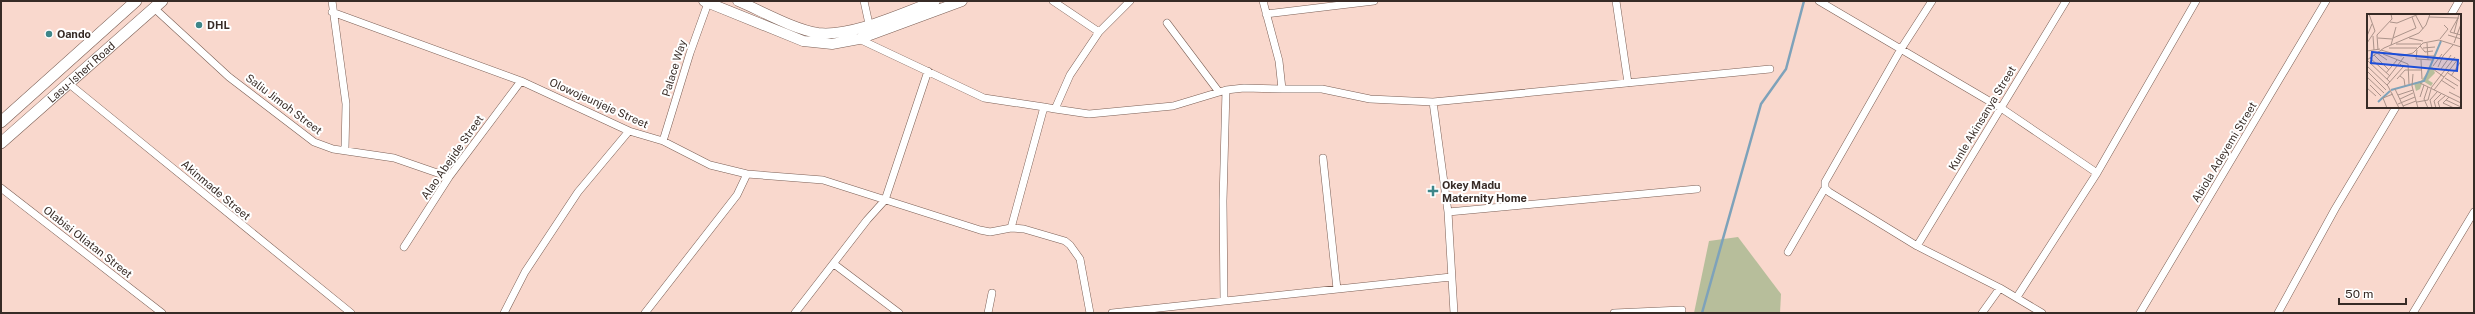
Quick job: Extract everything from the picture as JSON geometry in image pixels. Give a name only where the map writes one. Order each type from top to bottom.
[{"type":"main road","name":"Lasu-Isheri Road","points":[[1,122],[136,1]]},
{"type":"main road","points":[[738,1],[806,30],[818,33],[832,33],[869,24],[935,1]]},
{"type":"main road","points":[[706,2],[803,41],[832,44],[859,39],[962,1]]},
{"type":"main road","name":"Lasu-Isheri Road","points":[[1,143],[158,5]]},
{"type":"street","points":[[332,1],[332,12],[346,104],[345,149]]},
{"type":"street","points":[[864,1],[869,24]]},
{"type":"street","points":[[1053,1],[1100,32]]},
{"type":"street","points":[[1055,109],[1070,75],[1100,32],[1130,1]]},
{"type":"street","points":[[1263,1],[1279,61],[1282,89]]},
{"type":"street","points":[[1266,14],[1374,1]]},
{"type":"street","points":[[1616,1],[1628,83]]},
{"type":"street","points":[[1820,1],[2001,108],[2097,173]]},
{"type":"street","points":[[1788,252],[1825,188],[1825,182],[1901,49],[1932,1]]},
{"type":"street","name":"Kunle Akinsanya Street","points":[[1917,246],[2066,1]]},
{"type":"street","points":[[2017,297],[2097,173],[2196,1]]},
{"type":"street","name":"Abiola Adeyemi Street","points":[[2140,313],[2326,1]]},
{"type":"street","points":[[2452,14],[2460,1]]},
{"type":"street","name":"Palace Way","points":[[663,141],[706,2]]},
{"type":"street","name":"Saliu Jimoh Street","points":[[158,5],[229,77],[288,124],[314,142],[333,149],[345,149],[394,158],[449,177]]},
{"type":"street","name":"Olowojeunjeje Street","points":[[332,12],[521,81],[629,131],[663,141],[710,165],[747,174],[823,180],[980,230],[990,232],[1011,228],[1024,229],[1058,239],[1070,245],[1080,259],[1090,313]]},
{"type":"street","points":[[1167,23],[1223,91],[1224,300]]},
{"type":"street","points":[[859,39],[984,98],[1089,114],[1173,106],[1223,91],[1244,88],[1322,89],[1370,99],[1433,102],[1770,69]]},
{"type":"street","points":[[794,313],[834,264],[867,220],[885,200],[928,72]]},
{"type":"street","name":"Alao Abejide Street","points":[[404,247],[449,177],[521,81]]},
{"type":"street","name":"Akinmade Street","points":[[68,83],[351,313]]},
{"type":"street","points":[[1433,102],[1448,212],[1454,313]]},
{"type":"street","points":[[1011,228],[1044,107]]},
{"type":"street","points":[[2278,313],[2335,209],[2395,108]]},
{"type":"street","points":[[504,313],[525,272],[578,192],[629,131]]},
{"type":"street","points":[[1323,158],[1337,289]]},
{"type":"street","points":[[645,313],[737,195],[747,174]]},
{"type":"street","name":"Olabisi Oliatan Street","points":[[1,188],[162,313]]},
{"type":"street","points":[[1825,188],[1829,192],[1917,246],[2017,297],[2042,313]]},
{"type":"street","points":[[1448,212],[1697,189]]},
{"type":"street","points":[[2412,313],[2474,212]]},
{"type":"street","points":[[834,264],[899,313]]},
{"type":"street","points":[[1112,313],[1451,277]]},
{"type":"street","points":[[1982,313],[2000,288]]},
{"type":"street","points":[[988,313],[992,293]]},
{"type":"street","points":[[1614,313],[1682,310]]},
{"type":"green space","points":[[1738,237],[1781,294],[1780,313],[1694,313],[1709,241]]},
{"type":"waterway","points":[[1702,313],[1761,104],[1786,69],[1804,1]]},
{"type":"place","name":"DHL","points":[[199,25]]},
{"type":"place","name":"Oando","points":[[49,34]]},
{"type":"place","name":"Okey Madu Maternity Home","points":[[1433,191]]}]
